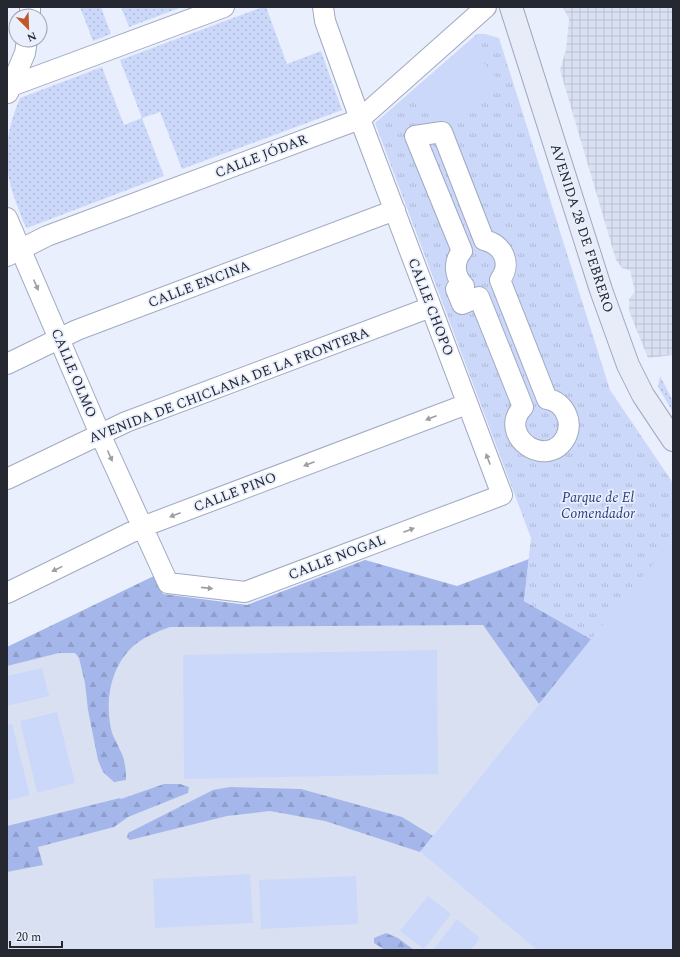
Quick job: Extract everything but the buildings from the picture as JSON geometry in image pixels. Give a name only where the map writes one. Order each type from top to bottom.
[{"type":"street","points":[[9,90],[224,7]]},
{"type":"street","name":"CALLE CHOPO","points":[[323,7],[325,20],[360,119],[502,495]]},
{"type":"street","name":"CALLE JÓDAR","points":[[14,252],[47,236],[360,119],[486,7]]},
{"type":"street","name":"AVENIDA 28 DE FEBRERO","points":[[511,7],[601,290],[628,365],[643,395],[673,440]]},
{"type":"street","points":[[9,90],[26,48]]},
{"type":"street","points":[[442,132],[484,240],[498,246],[504,255],[506,270],[500,280],[547,399],[559,404],[567,415],[568,429],[563,442],[555,448],[542,451],[533,450],[524,444],[518,435],[516,425],[518,414],[523,407],[479,297],[462,304],[459,297],[456,289],[464,286],[458,278],[455,267],[462,251],[415,136],[442,132]]},
{"type":"street","name":"CALLE ENCINA","points":[[7,364],[77,330],[395,210]]},
{"type":"street","name":"CALLE OLMO","points":[[7,218],[14,252],[59,339],[168,584]]},
{"type":"street","name":"AVENIDA DE CHICLANA DE LA FRONTERA","points":[[7,479],[126,422],[431,307]]},
{"type":"street","name":"CALLE PINO","points":[[7,593],[142,527],[468,404]]},
{"type":"street","name":"CALLE NOGAL","points":[[168,584],[245,592],[502,495]]},
{"type":"shaded area","points":[[563,7],[673,7],[673,355],[648,358],[629,311],[629,299],[635,292],[630,270],[622,268],[616,260],[560,70],[566,50],[569,19]]},
{"type":"shaded area","points":[[529,559],[524,601],[591,639],[420,852],[537,950],[7,950],[7,647],[154,576],[163,594],[247,605],[365,560],[457,586]]},
{"type":"green space","points":[[80,7],[101,7],[111,34],[93,41]]},
{"type":"green space","points":[[121,7],[182,7],[129,27]]},
{"type":"green space","points":[[263,7],[266,7],[287,64],[321,51],[342,110],[182,169],[160,112],[142,118],[120,60]]},
{"type":"green space","name":"Parque de El Comendador","points":[[477,34],[485,34],[499,38],[610,390],[673,483],[673,540],[591,639],[524,601],[531,538],[375,123]]},
{"type":"green space","points":[[467,43],[499,81],[441,126],[411,92]]},
{"type":"green space","points":[[102,67],[124,125],[142,118],[164,176],[27,228],[22,219],[12,191],[7,164],[8,139],[20,98]]},
{"type":"green space","points":[[660,376],[673,401],[673,412],[658,387]]},
{"type":"green space","points":[[673,540],[554,696],[539,704],[483,625],[170,627],[137,643],[121,662],[111,684],[109,696],[110,721],[112,733],[122,753],[126,780],[114,782],[103,772],[98,760],[88,710],[85,683],[79,658],[75,653],[59,653],[7,666],[7,647],[154,576],[163,594],[247,605],[365,560],[457,586],[529,559],[524,601],[591,639]]},
{"type":"green space","points":[[673,540],[673,950],[537,950],[420,852],[591,639]]},
{"type":"green space","points":[[437,650],[438,774],[184,779],[183,655]]},
{"type":"green space","points":[[42,668],[49,696],[7,706],[7,676]]},
{"type":"green space","points":[[57,712],[75,783],[37,793],[20,721]]},
{"type":"green space","points":[[12,724],[30,795],[7,801],[7,725]]},
{"type":"green space","points":[[164,784],[180,784],[189,787],[188,793],[128,817],[114,827],[38,847],[43,865],[7,872],[7,826],[120,798],[121,799]]},
{"type":"green space","points":[[230,787],[301,789],[402,817],[433,836],[420,852],[325,821],[270,811],[227,816],[130,840],[127,838],[128,833],[213,790]]},
{"type":"green space","points":[[250,874],[253,923],[155,928],[153,879]]},
{"type":"green space","points":[[356,876],[358,924],[261,929],[259,880]]},
{"type":"green space","points":[[428,896],[451,914],[424,949],[400,931]]},
{"type":"green space","points":[[457,919],[480,938],[471,950],[433,950]]},
{"type":"green space","points":[[386,933],[398,938],[414,950],[385,950],[374,943],[374,938]]}]
